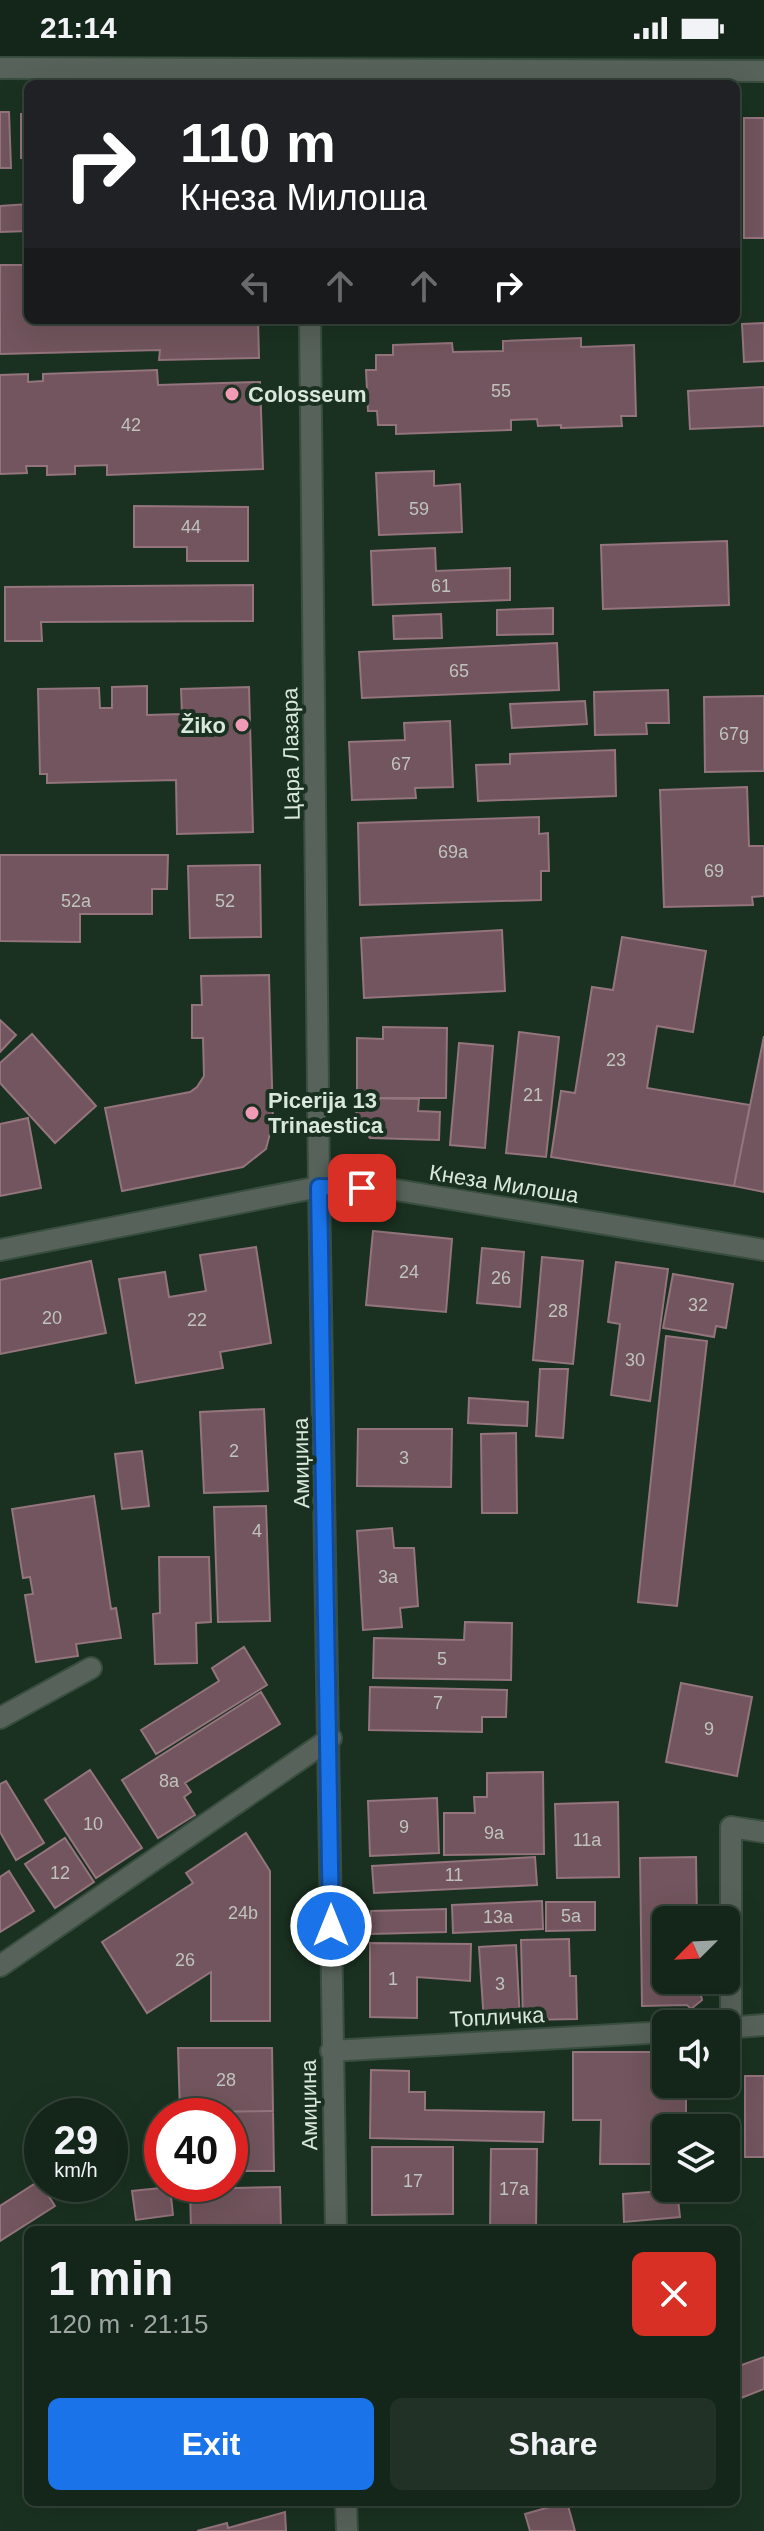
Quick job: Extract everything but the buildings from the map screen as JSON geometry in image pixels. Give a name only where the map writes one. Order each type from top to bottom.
[{"type":"street","points":[[0,68],[764,71]]},
{"type":"street","name":"Цара Лазара","points":[[310,324],[319,1187]]},
{"type":"street","name":"Кнеза Милоша","points":[[0,1250],[319,1187],[384,1188],[764,1250]]},
{"type":"street","name":"Амиџина","points":[[319,1187],[331,1738],[331,2051],[336,2226]]},
{"type":"street","points":[[0,1718],[91,1668]]},
{"type":"street","points":[[0,1966],[331,1738]]},
{"type":"street","points":[[728,2010],[731,1827],[764,1832]]},
{"type":"street","points":[[740,2027],[764,2025]]},
{"type":"street","name":"Топличка","points":[[331,2051],[652,2033]]},
{"type":"street","points":[[346,2506],[347,2531]]},
{"type":"place","name":"Colosseum","points":[[232,394]]},
{"type":"place","name":"Žiko","points":[[242,725]]},
{"type":"place","name":"Picerija 13 Trinaestica","points":[[252,1113]]},
{"type":"route","points":[[331,1926],[331,1738],[319,1187],[362,1188]]}]
